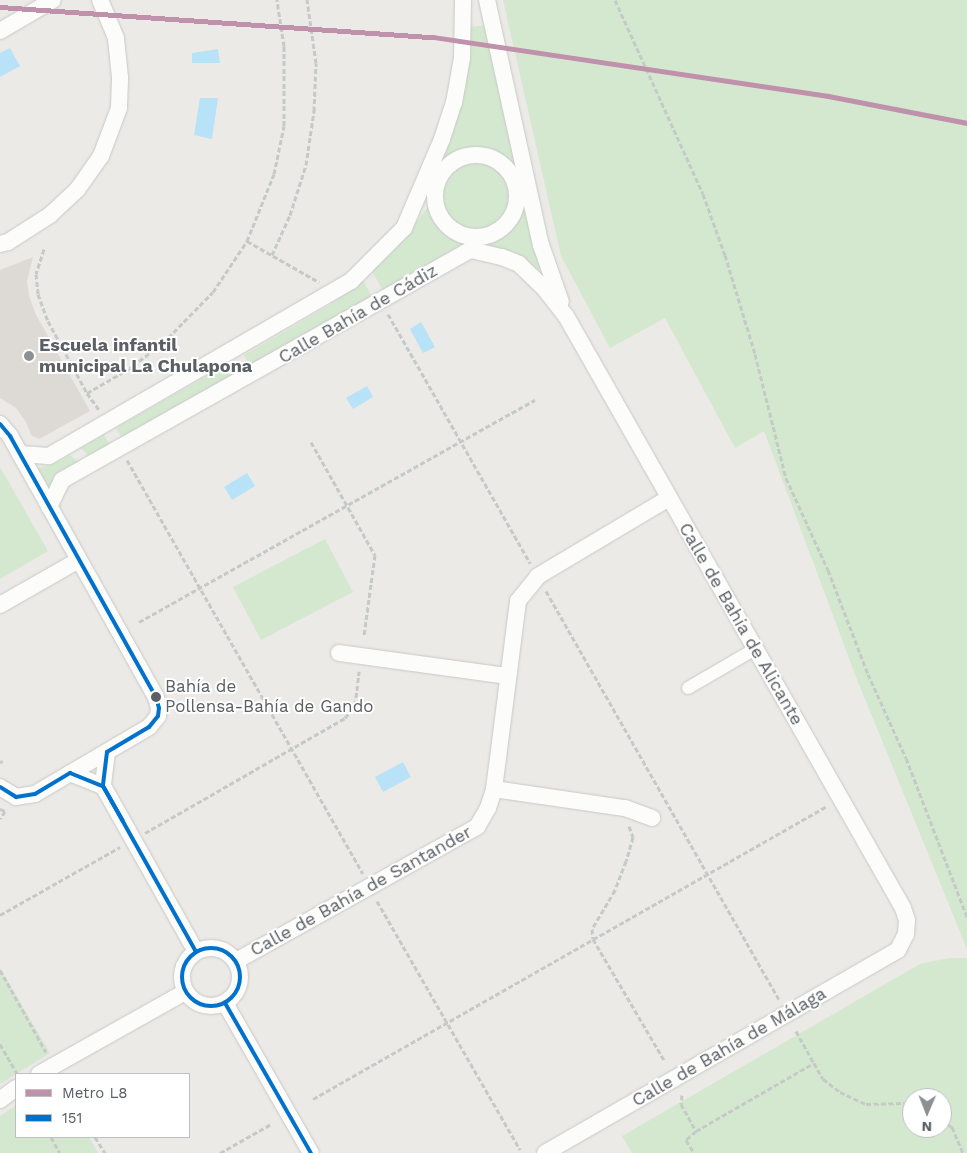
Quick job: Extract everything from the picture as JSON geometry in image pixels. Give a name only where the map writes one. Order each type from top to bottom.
[{"type":"street","points":[[0,31],[53,0]]},
{"type":"street","points":[[0,244],[8,242],[50,215],[77,190],[101,156],[119,108],[120,77],[116,38],[100,0]]},
{"type":"street","name":"Calle Bahía de Cádiz","points":[[20,454],[49,456],[351,281],[404,228],[433,176],[454,103],[462,58],[463,0]]},
{"type":"street","points":[[487,0],[520,182],[515,210],[508,222],[497,231],[471,243],[448,226],[440,216],[436,204],[433,176],[457,160],[471,155],[484,156],[497,161],[520,182]]},
{"type":"street","name":"Calle de Bahía de Alicante","points":[[520,182],[566,316]]},
{"type":"street","name":"Calle Bahía de Cádiz","points":[[49,507],[62,480],[471,243]]},
{"type":"street","name":"Calle de Bahía de Alicante","points":[[471,243],[519,264],[544,288],[566,316],[902,908],[907,920],[906,934]]},
{"type":"street","points":[[0,424],[20,454],[156,697],[159,708],[158,716],[149,727],[35,794],[16,797],[0,787]]},
{"type":"street","name":"Calle de Bahía de Santander","points":[[236,961],[477,827],[488,808],[494,790],[518,601],[538,576],[670,498]]},
{"type":"street","points":[[0,605],[79,560]]},
{"type":"street","points":[[688,688],[755,649]]},
{"type":"street","points":[[338,653],[507,676]]},
{"type":"street","points":[[107,752],[103,786],[196,952]]},
{"type":"street","points":[[70,773],[103,786]]},
{"type":"street","points":[[494,790],[625,808],[652,818]]},
{"type":"street","name":"Calle de Bahía de Málaga","points":[[545,1153],[898,950],[906,934]]},
{"type":"street","points":[[214,948],[223,951],[236,961],[240,980],[233,996],[225,1003],[205,1005],[195,1001],[185,992],[182,976],[184,966],[196,952],[214,948]]},
{"type":"street","points":[[42,1073],[185,992]]},
{"type":"street","points":[[225,1003],[311,1153]]},
{"type":"street","points":[[0,1100],[15,1089]]},
{"type":"path","points":[[87,393],[126,370],[163,343],[213,292],[247,241],[274,174],[284,126],[284,46],[277,0]]},
{"type":"path","points":[[272,255],[290,215],[306,165],[314,110],[316,63],[307,0]]},
{"type":"path","points":[[615,0],[703,194],[725,255],[752,345],[786,478],[828,570],[868,674],[906,758],[967,917]]},
{"type":"path","points":[[247,241],[322,284]]},
{"type":"path","points":[[44,249],[36,274],[38,294],[48,322],[87,393],[100,411]]},
{"type":"path","points":[[387,312],[532,567]]},
{"type":"path","points":[[140,622],[346,504],[534,400]]},
{"type":"path","points":[[311,442],[375,555],[364,636]]},
{"type":"path","points":[[125,457],[364,876]]},
{"type":"path","points":[[542,584],[780,1002]]},
{"type":"path","points":[[143,834],[350,713],[355,705],[360,668]]},
{"type":"path","points":[[313,1099],[826,807]]},
{"type":"path","points":[[0,809],[5,811],[0,819]]},
{"type":"path","points":[[627,822],[633,837],[615,890],[592,929],[594,939],[664,1060]]},
{"type":"path","points":[[0,915],[121,847]]},
{"type":"path","points":[[377,901],[520,1150]]},
{"type":"path","points":[[0,970],[46,1052]]},
{"type":"path","points":[[796,1030],[823,1079],[840,1092],[866,1104],[902,1103]]},
{"type":"path","points":[[0,1044],[16,1073]]},
{"type":"path","points":[[694,1153],[686,1140],[696,1132],[814,1063]]},
{"type":"path","points":[[682,1095],[681,1104],[696,1132]]},
{"type":"path","points":[[220,1153],[271,1124]]},
{"type":"path","points":[[952,1127],[963,1153]]},
{"type":"path","points":[[52,1138],[60,1153]]},
{"type":"path","points":[[96,1138],[105,1153]]},
{"type":"shaded area","name":"Escuela infantil municipal La Chulapona","points":[[33,257],[27,281],[35,313],[90,411],[39,439],[31,435],[26,422],[16,408],[0,398],[0,270]]},
{"type":"green space","points":[[503,0],[967,0],[967,949],[856,677],[764,431],[735,448],[665,318],[610,348],[561,256]]},
{"type":"green space","points":[[490,25],[518,167],[515,169],[512,169],[497,156],[478,151],[461,153],[445,162],[442,160],[468,27]]},
{"type":"green space","points":[[483,161],[496,167],[505,176],[509,182],[511,196],[509,210],[501,221],[490,229],[469,231],[462,229],[451,221],[443,210],[441,189],[443,182],[451,171],[462,163]]},
{"type":"green space","points":[[428,207],[434,209],[445,228],[461,239],[462,244],[383,291],[372,271],[395,249]]},
{"type":"green space","points":[[520,210],[525,210],[541,269],[537,270],[489,245],[491,238],[506,230]]},
{"type":"green space","points":[[363,281],[372,296],[250,366],[244,355],[328,306]]},
{"type":"green space","points":[[233,361],[239,372],[122,439],[116,428]]},
{"type":"green space","points":[[104,435],[110,445],[90,457],[81,448]]},
{"type":"green space","points":[[70,455],[79,463],[59,475],[48,487],[38,468],[54,464]]},
{"type":"green space","points":[[0,467],[48,551],[0,579]]},
{"type":"green space","points":[[325,539],[353,592],[261,640],[233,587]]},
{"type":"green space","points":[[949,958],[967,958],[967,1153],[632,1153],[622,1136],[920,964]]},
{"type":"green space","points":[[0,968],[50,1053],[0,1084]]},
{"type":"green space","points":[[15,1106],[15,1138],[90,1138],[98,1153],[0,1153],[0,1116]]},
{"type":"water","points":[[10,48],[20,66],[0,77],[0,53]]},
{"type":"water","points":[[218,49],[220,63],[192,63],[192,53]]},
{"type":"water","points":[[200,98],[218,98],[212,139],[194,135]]},
{"type":"water","points":[[421,322],[435,347],[423,353],[410,329]]},
{"type":"water","points":[[367,386],[373,397],[353,409],[346,398]]},
{"type":"water","points":[[247,473],[255,486],[232,500],[224,487]]},
{"type":"water","points":[[403,762],[411,777],[383,792],[375,777]]},
{"type":"metro line","name":"L8","points":[[0,7],[433,37],[828,96],[967,123]]},
{"type":"transit line","name":"151","points":[[0,424],[10,436],[156,697],[159,708],[158,716],[149,727],[107,752],[103,786],[196,952]]},
{"type":"transit line","name":"151","points":[[0,787],[16,797],[35,794],[70,773],[103,786],[123,821]]},
{"type":"transit line","name":"151","points":[[211,948],[222,950],[235,961],[240,977],[238,988],[227,1001],[211,1006],[200,1004],[187,993],[182,977],[184,966],[195,953],[211,948]]},
{"type":"transit line","name":"151","points":[[225,1003],[311,1153]]},
{"type":"place","name":"Escuela infantil municipal La Chulapona","points":[[29,356]]},
{"type":"place","name":"Bahía de Pollensa-Bahía de Gando","points":[[156,697]]}]
